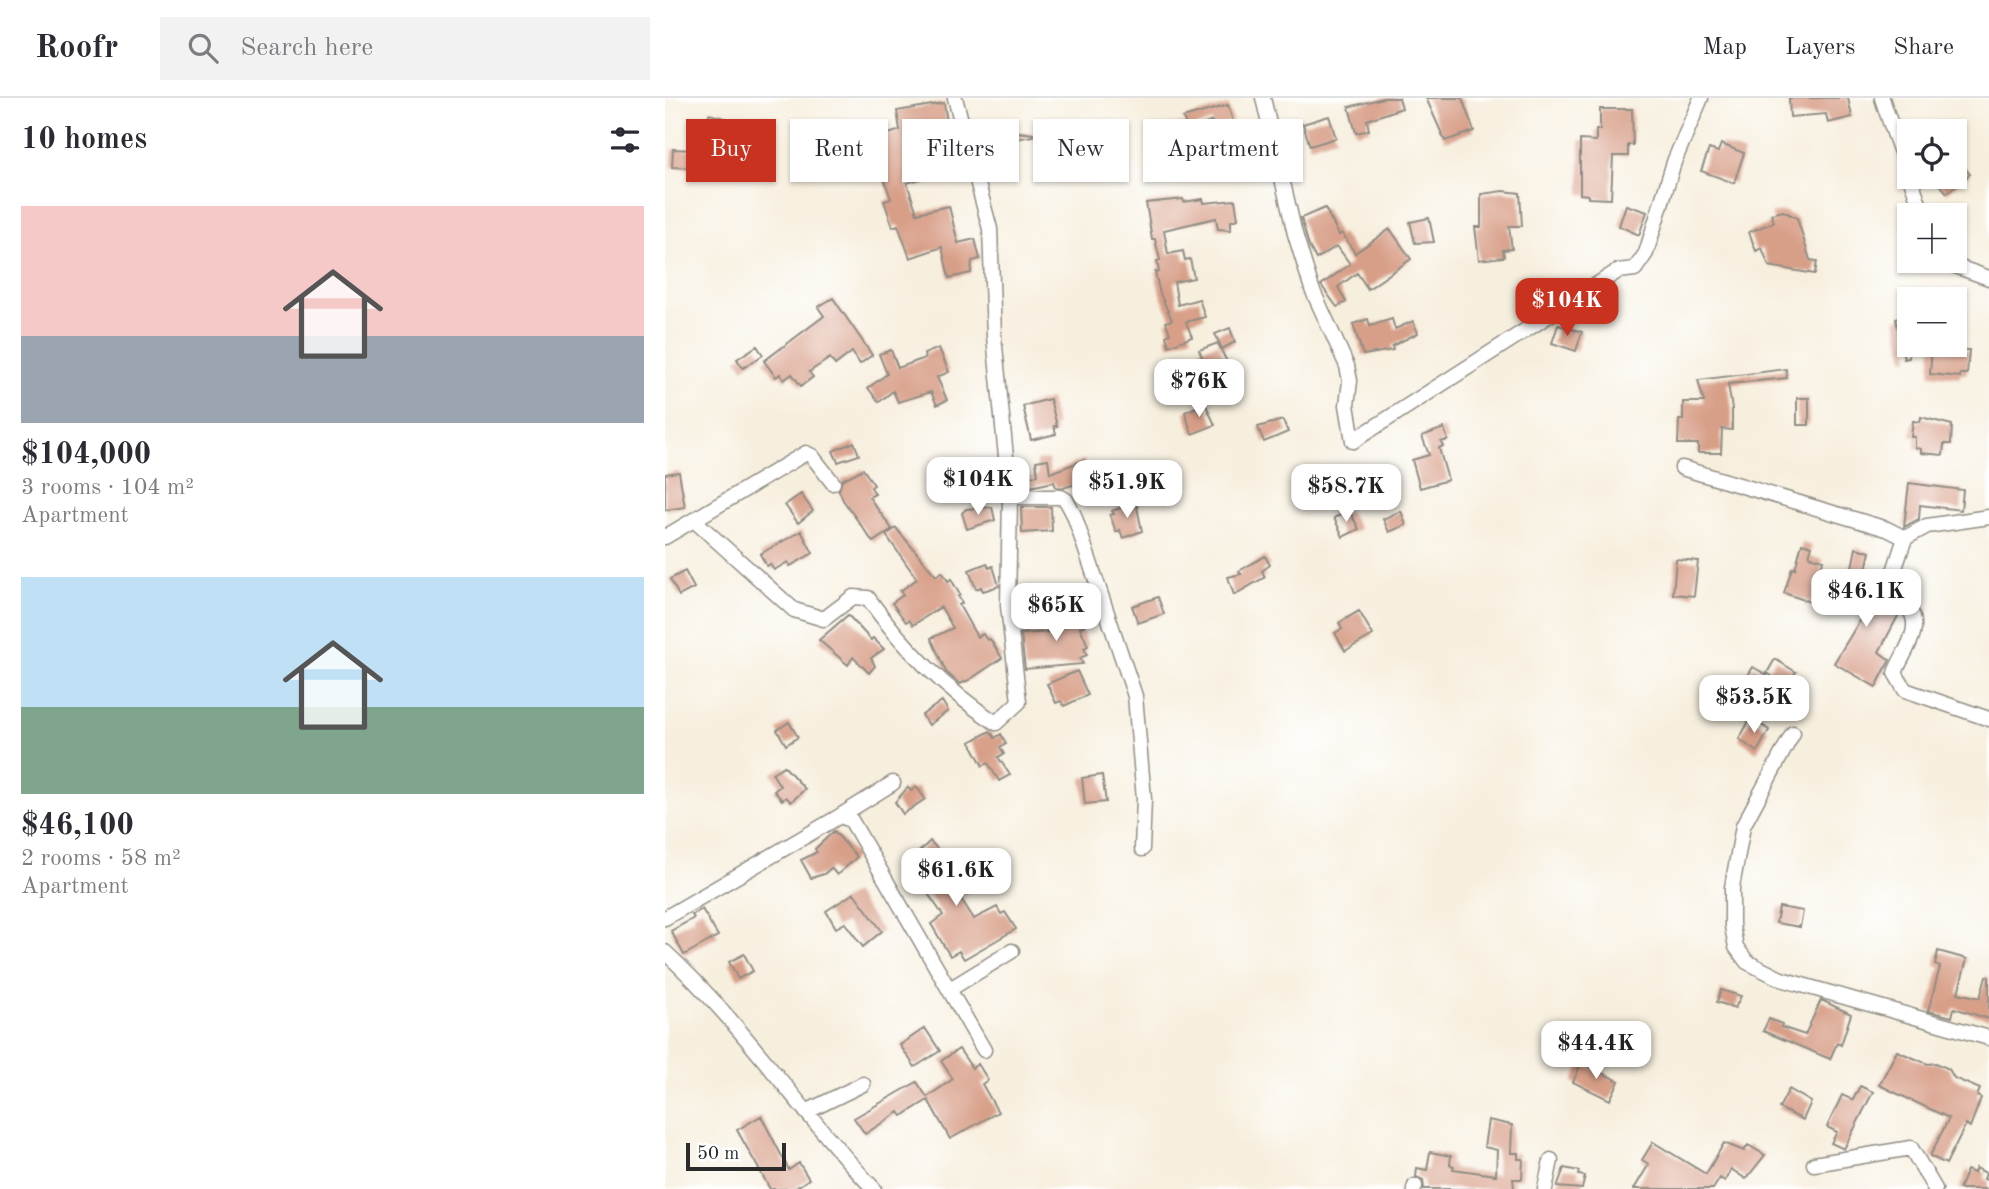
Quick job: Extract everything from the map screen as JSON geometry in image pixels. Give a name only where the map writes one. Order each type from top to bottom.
[{"type":"street","points":[[695,521],[794,610],[824,619],[853,597],[867,598],[923,663],[975,709],[996,723],[1019,702],[1007,606],[1010,497],[994,336],[990,229],[955,98]]},
{"type":"street","points":[[1263,98],[1296,234],[1313,289],[1347,366],[1350,381],[1347,405],[1353,441],[1618,271],[1635,269],[1642,262],[1677,154],[1701,98]]},
{"type":"street","points":[[1882,98],[1893,122],[1897,143]]},
{"type":"street","points":[[1967,270],[1989,278]]},
{"type":"street","points":[[665,537],[806,453],[820,465],[833,483]]},
{"type":"street","points":[[1682,468],[1887,528],[1905,538]]},
{"type":"street","points":[[1010,497],[1061,497],[1066,499],[1074,515],[1135,696],[1144,799],[1142,849]]},
{"type":"street","points":[[1989,517],[1927,526],[1905,538],[1889,586],[1892,593],[1914,616],[1914,629],[1895,673],[1900,685],[1912,693],[1989,719]]},
{"type":"street","points":[[1793,733],[1743,825],[1732,887],[1732,926],[1736,947],[1747,962],[1781,979],[1989,1038]]},
{"type":"street","points":[[665,918],[893,783]]},
{"type":"street","points":[[840,816],[851,820],[859,829],[984,1050]]},
{"type":"street","points":[[950,989],[1012,951]]},
{"type":"street","points":[[665,952],[708,993],[832,1145],[874,1189]]},
{"type":"street","points":[[806,1112],[863,1084]]},
{"type":"street","points":[[1814,1164],[1912,1148],[1935,1189]]},
{"type":"street","points":[[1545,1189],[1551,1160]]},
{"type":"building","points":[[1383,98],[1399,98],[1402,108],[1367,120],[1369,130],[1356,133],[1349,107]]},
{"type":"building","points":[[1426,98],[1462,98],[1474,131],[1445,141]]},
{"type":"building","points":[[1789,98],[1848,98],[1852,117],[1828,123],[1826,114],[1790,117]]},
{"type":"building","points":[[944,103],[947,119],[902,119],[902,182],[910,182],[907,183],[917,213],[949,206],[958,243],[975,239],[980,259],[972,261],[971,273],[949,278],[942,247],[910,258],[898,225],[893,227],[884,201],[891,199],[885,182],[888,182],[888,134],[900,130],[897,111]]},
{"type":"building","points":[[1228,105],[1232,119],[1183,119]]},
{"type":"building","points":[[1600,109],[1632,109],[1633,145],[1628,145],[1628,156],[1613,156],[1611,199],[1588,198],[1588,195],[1580,194],[1580,140],[1596,141],[1596,130],[1600,130]]},
{"type":"building","points":[[709,114],[728,119],[708,119]]},
{"type":"building","points":[[1329,116],[1336,138],[1310,146],[1303,124]]},
{"type":"building","points":[[1019,132],[1033,134],[1019,139]]},
{"type":"building","points":[[1721,144],[1744,153],[1734,183],[1701,171],[1709,149],[1718,152]]},
{"type":"building","points":[[673,149],[686,150],[686,168],[672,167]]},
{"type":"building","points":[[1503,191],[1520,193],[1522,226],[1509,226],[1512,249],[1503,250],[1504,257],[1479,260],[1475,227],[1481,227],[1481,194]]},
{"type":"building","points":[[1183,199],[1184,202],[1203,199],[1204,203],[1235,200],[1238,219],[1231,221],[1231,230],[1218,229],[1216,218],[1164,230],[1168,254],[1183,251],[1185,260],[1190,259],[1194,278],[1174,282],[1178,305],[1199,299],[1205,317],[1186,322],[1192,337],[1169,346],[1166,336],[1170,334],[1166,322],[1172,320],[1160,294],[1155,272],[1159,272],[1157,261],[1160,260],[1155,239],[1152,239],[1146,203]]},
{"type":"building","points":[[1626,205],[1647,212],[1639,235],[1619,226]]},
{"type":"building","points":[[1325,208],[1339,235],[1342,233],[1355,253],[1390,229],[1411,259],[1368,289],[1357,273],[1338,287],[1346,302],[1337,307],[1321,285],[1350,264],[1337,246],[1316,259],[1309,246],[1301,218]]},
{"type":"building","points":[[1783,211],[1797,218],[1810,260],[1817,261],[1815,274],[1769,266],[1762,248],[1756,251],[1749,232],[1774,222],[1771,214]]},
{"type":"building","points":[[1429,218],[1434,242],[1415,243],[1410,222]]},
{"type":"building","points":[[833,298],[872,355],[860,364],[852,352],[835,365],[830,358],[809,372],[813,377],[801,386],[792,374],[784,380],[780,374],[776,377],[764,361],[824,316],[818,307]]},
{"type":"building","points":[[1368,319],[1370,326],[1392,319],[1395,329],[1413,321],[1418,333],[1392,346],[1393,350],[1363,355],[1353,324]]},
{"type":"building","points":[[1558,325],[1582,332],[1576,351],[1552,343]]},
{"type":"building","points":[[1230,328],[1235,342],[1222,349],[1215,334]]},
{"type":"building","points":[[1218,343],[1231,371],[1205,383],[1197,366],[1204,362],[1199,350]]},
{"type":"building","points":[[757,346],[763,355],[743,368],[737,359]]},
{"type":"building","points":[[939,348],[949,372],[937,377],[947,400],[937,405],[931,392],[898,402],[893,391],[879,402],[868,388],[887,374],[879,354],[891,350],[898,368],[925,358],[924,354]]},
{"type":"building","points":[[1969,350],[1967,374],[1960,374],[1960,377],[1930,374],[1931,357],[1967,357]]},
{"type":"building","points":[[1786,369],[1787,378],[1728,384],[1732,430],[1722,429],[1721,453],[1698,453],[1698,444],[1678,444],[1679,420],[1683,420],[1683,402],[1704,402],[1698,380]]},
{"type":"building","points":[[1797,398],[1809,398],[1809,425],[1797,425]]},
{"type":"building","points":[[1050,399],[1057,426],[1054,426],[1056,434],[1031,440],[1023,406]]},
{"type":"building","points":[[1205,403],[1215,425],[1192,434],[1185,412]]},
{"type":"building","points":[[1921,417],[1952,425],[1951,444],[1944,444],[1943,455],[1921,453],[1921,449],[1915,448],[1915,437],[1911,437],[1913,421],[1920,422]]},
{"type":"building","points":[[1283,420],[1288,432],[1264,442],[1258,427]]},
{"type":"building","points":[[1444,428],[1448,440],[1441,442],[1443,446],[1439,448],[1448,480],[1420,488],[1412,460],[1429,455],[1422,436]]},
{"type":"building","points":[[854,442],[859,455],[838,462],[833,451]]},
{"type":"building","points":[[1048,459],[1050,473],[1084,460],[1090,476],[1098,474],[1103,492],[1087,496],[1083,482],[1063,488],[1056,487],[1054,482],[1030,487],[1028,477],[1038,475],[1036,461]]},
{"type":"building","points":[[986,460],[992,473],[948,491],[943,475]]},
{"type":"building","points":[[863,469],[874,485],[871,487],[875,494],[869,497],[892,529],[873,542],[843,500],[839,490],[842,480]]},
{"type":"building","points":[[679,472],[685,507],[665,510],[665,474]]},
{"type":"building","points":[[1909,483],[1963,490],[1961,510],[1920,505],[1919,519],[1904,527]]},
{"type":"building","points":[[801,494],[813,511],[798,523],[785,505]]},
{"type":"building","points":[[1136,502],[1142,531],[1123,538],[1120,530],[1116,532],[1110,515],[1114,514],[1112,511]]},
{"type":"building","points":[[992,507],[995,520],[967,529],[962,513],[966,509]]},
{"type":"building","points":[[1021,507],[1051,507],[1052,531],[1022,533]]},
{"type":"building","points":[[1349,510],[1359,529],[1343,537],[1334,518]]},
{"type":"building","points":[[1401,511],[1406,525],[1389,532],[1383,519]]},
{"type":"building","points":[[896,528],[936,576],[942,572],[948,581],[951,579],[960,595],[958,596],[962,603],[959,605],[977,637],[983,634],[987,640],[990,639],[1002,658],[969,680],[960,684],[946,672],[931,638],[953,628],[941,607],[913,625],[909,620],[906,622],[892,603],[903,595],[900,591],[917,579],[886,535]]},
{"type":"building","points":[[801,531],[813,553],[790,566],[788,562],[774,570],[770,564],[767,566],[760,554]]},
{"type":"building","points":[[1802,543],[1812,546],[1809,556],[1823,560],[1821,570],[1827,572],[1816,604],[1784,593],[1792,568],[1795,569]]},
{"type":"building","points":[[1856,548],[1870,552],[1865,574],[1868,576],[1863,589],[1876,596],[1873,602],[1898,616],[1879,652],[1890,660],[1876,687],[1834,663],[1865,612],[1858,609],[1861,602],[1846,596]]},
{"type":"building","points":[[1265,556],[1270,565],[1262,571],[1265,577],[1234,595],[1228,577],[1241,574],[1239,571]]},
{"type":"building","points":[[1676,559],[1698,561],[1694,596],[1673,594]]},
{"type":"building","points":[[987,563],[989,568],[993,566],[999,586],[983,591],[981,587],[976,589],[969,570]]},
{"type":"building","points":[[685,571],[694,588],[679,596],[670,579]]},
{"type":"building","points":[[1158,597],[1164,614],[1138,623],[1132,606]]},
{"type":"building","points":[[1077,608],[1085,625],[1080,627],[1088,646],[1084,648],[1087,655],[1080,658],[1083,664],[1025,669],[1021,634],[1048,632],[1044,624]]},
{"type":"building","points":[[1359,611],[1373,635],[1345,651],[1335,633],[1342,629],[1339,623]]},
{"type":"building","points":[[848,615],[871,640],[873,638],[884,649],[871,658],[875,666],[869,673],[853,657],[848,665],[819,640]]},
{"type":"building","points":[[1775,659],[1796,672],[1787,686],[1767,673]]},
{"type":"building","points":[[1753,667],[1767,675],[1757,692],[1743,684]]},
{"type":"building","points":[[1077,671],[1088,695],[1064,706],[1061,701],[1056,703],[1047,684]]},
{"type":"building","points":[[942,701],[948,711],[929,725],[922,715]]},
{"type":"building","points":[[1751,718],[1769,730],[1757,752],[1739,739]]},
{"type":"building","points":[[789,722],[798,737],[786,745],[777,730]]},
{"type":"building","points":[[990,731],[995,738],[1001,734],[1006,744],[1000,747],[1004,754],[998,757],[1010,775],[999,781],[988,763],[983,766],[970,742]]},
{"type":"building","points":[[784,766],[805,789],[791,802],[786,797],[782,800],[774,791],[780,786],[772,773]]},
{"type":"building","points":[[1102,775],[1106,802],[1085,804],[1082,778]]},
{"type":"building","points":[[908,787],[911,791],[917,787],[925,799],[903,814],[895,802]]},
{"type":"building","points":[[834,831],[857,857],[837,875],[831,868],[824,874],[811,878],[801,860],[817,852],[815,849]]},
{"type":"building","points":[[930,841],[946,858],[940,864],[954,885],[966,877],[973,888],[960,897],[974,919],[997,907],[1001,914],[1005,912],[1016,929],[964,959],[959,951],[950,956],[931,924],[943,915],[907,864]]},
{"type":"building","points":[[854,893],[882,931],[863,947],[845,923],[836,928],[826,911]]},
{"type":"building","points":[[1779,907],[1803,911],[1800,927],[1776,923]]},
{"type":"building","points":[[702,909],[718,936],[684,955],[671,931],[694,918],[692,915]]},
{"type":"building","points":[[1938,951],[1967,959],[1958,993],[1980,998],[1986,976],[1989,977],[1989,1019],[1954,1008],[1952,1017],[1928,1011],[1940,967],[1935,965]]},
{"type":"building","points":[[744,954],[753,971],[738,979],[729,962]]},
{"type":"building","points":[[1721,990],[1741,996],[1735,1008],[1717,1002]]},
{"type":"building","points":[[1821,1000],[1851,1014],[1841,1045],[1837,1043],[1830,1059],[1763,1031],[1769,1019],[1782,1024],[1781,1027],[1805,1035]]},
{"type":"building","points":[[925,1028],[940,1051],[915,1067],[900,1045]]},
{"type":"building","points":[[959,1049],[972,1068],[978,1064],[988,1080],[982,1084],[998,1112],[950,1139],[928,1100],[902,1116],[899,1112],[865,1134],[854,1118],[917,1082],[927,1097],[953,1079],[941,1061]]},
{"type":"building","points":[[1897,1051],[1928,1064],[1936,1063],[1949,1069],[1954,1078],[1980,1089],[1977,1096],[1981,1098],[1970,1127],[1966,1124],[1946,1164],[1930,1156],[1949,1118],[1879,1085]]},
{"type":"building","points":[[1581,1063],[1619,1081],[1610,1100],[1573,1082]]},
{"type":"building","points":[[1860,1086],[1873,1092],[1844,1149],[1831,1143],[1837,1132],[1827,1127],[1842,1095],[1853,1100]]},
{"type":"building","points":[[1789,1089],[1811,1102],[1803,1120],[1779,1108]]},
{"type":"building","points":[[761,1116],[789,1170],[799,1163],[809,1179],[794,1189],[770,1189],[737,1130]]},
{"type":"building","points":[[1488,1120],[1512,1125],[1511,1153],[1518,1153],[1518,1159],[1523,1159],[1522,1179],[1513,1179],[1514,1189],[1424,1189],[1423,1180],[1416,1177],[1417,1168],[1427,1170],[1430,1152],[1451,1156],[1450,1165],[1454,1166],[1453,1169],[1496,1175],[1497,1150],[1484,1147]]},
{"type":"building","points":[[1653,1142],[1706,1174],[1724,1143],[1744,1151],[1748,1145],[1765,1155],[1746,1179],[1731,1169],[1725,1181],[1720,1178],[1713,1189],[1634,1189],[1649,1164],[1642,1160]]},
{"type":"building","points":[[1564,1168],[1579,1171],[1578,1175],[1585,1176],[1582,1189],[1557,1187]]},
{"type":"building","points":[[1976,1168],[1986,1173],[1984,1179],[1989,1181],[1989,1189],[1959,1189],[1967,1170],[1974,1173]]}]
